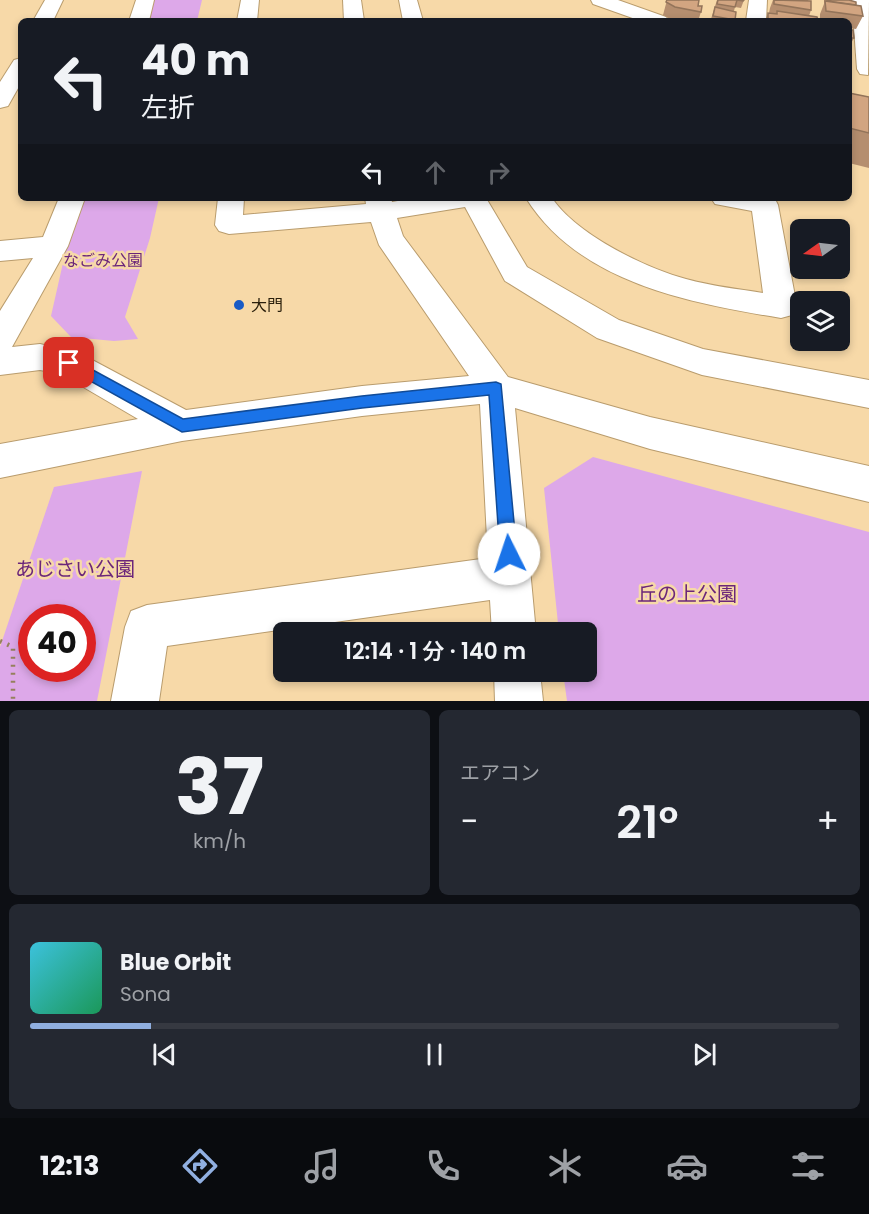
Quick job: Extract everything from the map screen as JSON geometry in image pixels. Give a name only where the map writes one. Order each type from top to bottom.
[{"type":"street","points":[[45,18],[54,0]]},
{"type":"street","points":[[140,18],[146,0]]},
{"type":"street","points":[[247,18],[250,0]]},
{"type":"street","points":[[352,0],[354,18]]},
{"type":"street","points":[[408,0],[412,18]]},
{"type":"street","points":[[600,0],[655,13]]},
{"type":"street","points":[[756,18],[758,0]]},
{"type":"street","points":[[861,0],[862,68]]},
{"type":"street","points":[[0,67],[18,64]]},
{"type":"street","points":[[0,101],[18,69]]},
{"type":"street","points":[[0,339],[54,246],[71,201]]},
{"type":"street","points":[[231,201],[229,225],[380,205],[432,201]]},
{"type":"street","points":[[473,201],[516,274],[608,329],[702,362],[869,394]]},
{"type":"street","points":[[540,201],[544,210],[595,251],[676,287],[781,308],[765,205],[742,201]]},
{"type":"street","points":[[380,205],[389,238],[496,388],[513,622]]},
{"type":"street","points":[[0,251],[54,246]]},
{"type":"street","points":[[0,362],[40,357],[69,363],[182,426]]},
{"type":"street","points":[[0,461],[16,456],[182,426],[362,402],[496,388],[650,433],[869,484]]},
{"type":"street","points":[[135,701],[147,627],[510,576]]},
{"type":"street","points":[[518,682],[519,701]]},
{"type":"path","points":[[0,641],[13,647],[13,701]]},
{"type":"green space","points":[[151,0],[202,0],[198,18],[145,18]]},
{"type":"green space","name":"なごみ公園","points":[[83,201],[158,201],[150,238],[125,317],[138,339],[114,341],[71,337],[51,316],[65,254]]},
{"type":"green space","name":"丘の上公園","points":[[593,457],[869,532],[869,701],[567,701],[564,682],[597,682],[597,622],[558,622],[544,488]]},
{"type":"green space","name":"あじさい公園","points":[[142,471],[97,701],[0,701],[0,647],[54,487]]},
{"type":"building","points":[[667,0],[699,0],[698,6],[702,6],[701,12],[675,7],[666,2]]},
{"type":"building","points":[[718,0],[737,0],[735,7],[717,4]]},
{"type":"building","points":[[774,0],[811,1],[811,10],[774,4]]},
{"type":"building","points":[[849,0],[856,2],[856,5],[827,1]]},
{"type":"building","points":[[825,1],[861,6],[863,16],[826,11]]},
{"type":"building","points":[[715,7],[736,12],[735,18],[713,16]]},
{"type":"building","points":[[777,11],[817,18],[768,18],[768,13],[777,14]]},
{"type":"building","points":[[852,94],[869,97],[869,133],[852,129]]},
{"type":"place","name":"大門","points":[[239,305]]},
{"type":"route","points":[[69,363],[182,426],[362,402],[496,388],[509,554]]}]
